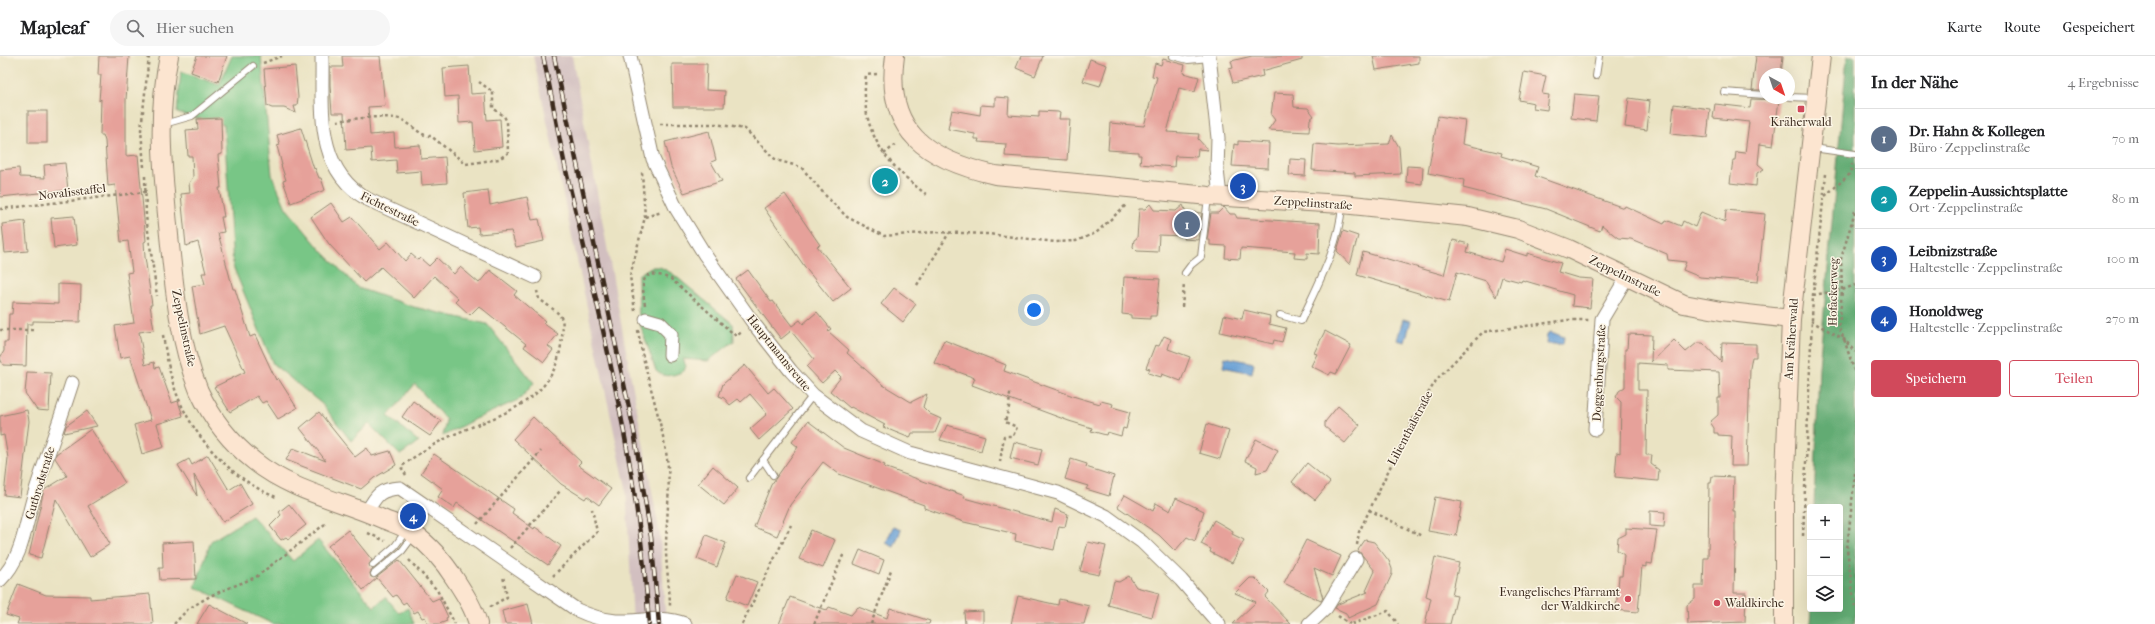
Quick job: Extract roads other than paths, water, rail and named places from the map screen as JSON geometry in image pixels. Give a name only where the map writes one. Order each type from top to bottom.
[{"type":"street","name":"Zeppelinstraße","points":[[169,56],[163,87],[160,125],[173,277],[185,344],[199,390],[214,418],[232,441],[255,462],[291,483],[367,512],[411,532],[445,563],[461,589],[482,617]]},
{"type":"street","name":"Fichtestraße","points":[[322,56],[324,142],[332,161],[346,183],[355,192],[367,199],[535,277]]},
{"type":"street","name":"Hauptmannsreute","points":[[630,56],[653,159],[676,208],[705,255],[771,347],[813,395],[861,431],[910,453],[1058,493],[1106,516],[1147,547],[1181,580],[1219,624]]},
{"type":"street","name":"Am Kräherwald","points":[[1784,624],[1784,501],[1791,318],[1820,149],[1817,98],[1821,56]]},
{"type":"street","points":[[1210,57],[1218,138],[1217,170],[1214,196]]},
{"type":"street","name":"Zeppelinstraße","points":[[894,64],[894,100],[902,120],[914,137],[930,152],[947,161],[966,168],[995,175],[1214,196],[1342,204],[1468,217],[1518,229],[1569,249],[1684,304],[1720,311],[1791,318]]},
{"type":"street","name":"Doggenburgstraße","points":[[1595,429],[1602,319],[1628,277]]},
{"type":"street","points":[[641,320],[660,323],[671,334],[670,355]]},
{"type":"street","name":"Gutbrodstraße","points":[[0,580],[13,563],[23,542],[34,498],[72,383]]},
{"type":"street","points":[[367,512],[376,496],[386,489],[400,488],[577,610],[597,619],[617,621],[670,618],[685,624]]},
{"type":"street","points":[[1309,624],[1326,608],[1356,559]]},
{"type":"lane","points":[[1173,56],[1188,60],[1210,57]]},
{"type":"lane","points":[[1596,76],[1599,56]]},
{"type":"lane","points":[[160,125],[192,116],[253,66]]},
{"type":"lane","points":[[1724,92],[1759,95]]},
{"type":"lane","points":[[1795,97],[1817,98]]},
{"type":"lane","points":[[1820,149],[1855,154]]},
{"type":"lane","points":[[1185,273],[1191,264],[1201,257],[1214,196]]},
{"type":"lane","points":[[1280,315],[1301,320],[1325,268],[1341,220],[1342,204]]},
{"type":"lane","points":[[749,478],[813,395]]},
{"type":"lane","points":[[763,460],[773,475]]},
{"type":"lane","points":[[373,565],[411,532]]},
{"type":"lane","points":[[374,574],[402,551],[411,532]]},
{"type":"water","points":[[1403,319],[1411,321],[1405,342],[1397,340]]},
{"type":"water","points":[[1551,332],[1564,337],[1563,344],[1546,344],[1547,334]]},
{"type":"water","points":[[1225,357],[1254,363],[1252,373],[1223,367]]},
{"type":"water","points":[[893,527],[901,530],[894,547],[886,543]]},
{"type":"railway","points":[[543,56],[567,175],[606,342],[628,454],[637,510],[649,624]]},
{"type":"railway","points":[[554,56],[634,431],[651,537],[659,624]]},
{"type":"place","name":"Kräherwald","points":[[1801,109]]},
{"type":"place","name":"Zeppelin-Aussichtsplatte","points":[[885,181]]},
{"type":"place","name":"Leibnizstraße","points":[[1243,186]]},
{"type":"place","name":"Dr. Hahn & Kollegen","points":[[1187,224]]},
{"type":"place","name":"Honoldweg","points":[[413,516]]},
{"type":"place","name":"Evangelisches Pfarramt der Waldkirche","points":[[1628,599]]},
{"type":"place","name":"Waldkirche","points":[[1717,603]]}]
